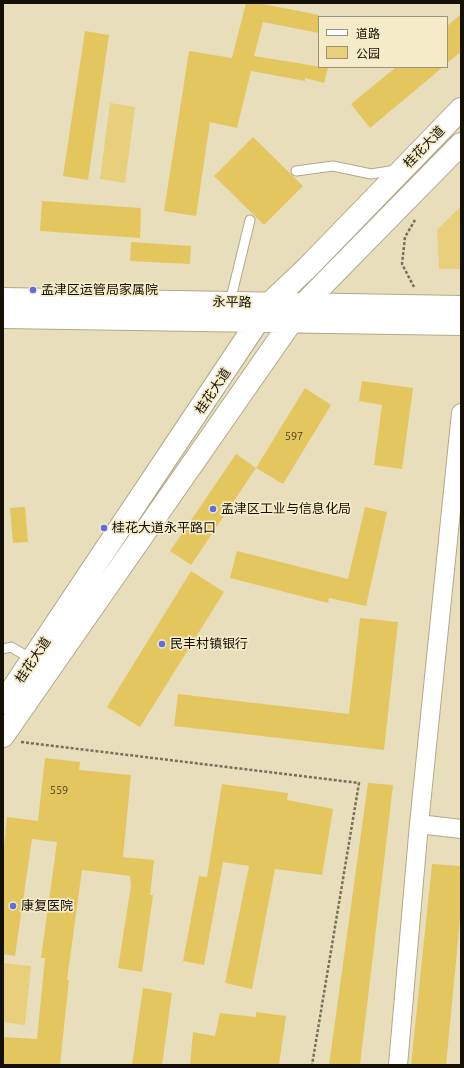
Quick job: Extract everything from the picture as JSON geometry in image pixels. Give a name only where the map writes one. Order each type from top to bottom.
[{"type":"main road","name":"桂花大道","points":[[3,703],[265,312],[461,109]]},
{"type":"main road","name":"桂花大道","points":[[11,738],[298,314],[461,144]]},
{"type":"main road","name":"永平路","points":[[3,299],[230,302],[265,312],[461,324]]},
{"type":"main road","name":"永平路","points":[[298,314],[461,307]]},
{"type":"main road","name":"永平路","points":[[3,317],[230,319],[265,312]]},
{"type":"street","points":[[398,1065],[419,824],[461,413]]},
{"type":"street","points":[[419,824],[461,829]]},
{"type":"lane","points":[[296,170],[333,166],[371,174],[403,169]]},
{"type":"lane","points":[[230,302],[250,220]]},
{"type":"lane","points":[[3,649],[11,647],[33,659]]},
{"type":"path","points":[[416,219],[405,237],[402,264],[416,290]]},
{"type":"path","points":[[11,738],[359,783],[312,1065]]},
{"type":"green space","points":[[110,103],[135,107],[125,183],[100,179]]},
{"type":"green space","points":[[461,206],[461,269],[439,269],[437,230]]},
{"type":"green space","points":[[3,963],[31,966],[25,1025],[3,1022]]},
{"type":"building","points":[[246,3],[258,3],[319,15],[318,33],[263,22],[254,56],[318,66],[318,68],[328,68],[324,83],[305,78],[305,81],[251,71],[237,128],[210,122],[196,216],[164,211],[189,51],[232,58]]},
{"type":"building","points":[[461,14],[461,52],[448,62],[448,25]]},
{"type":"building","points":[[85,31],[109,35],[88,180],[63,176]]},
{"type":"building","points":[[395,68],[442,68],[370,128],[351,104]]},
{"type":"building","points":[[253,137],[303,186],[264,225],[214,176]]},
{"type":"building","points":[[42,201],[141,208],[140,238],[40,231]]},
{"type":"building","points":[[131,242],[191,246],[190,264],[130,261]]},
{"type":"building","points":[[362,381],[413,388],[402,469],[374,465],[382,405],[359,401]]},
{"type":"building","points":[[305,388],[331,405],[283,484],[256,468]]},
{"type":"building","name":"孟津区工业与信息化局","points":[[236,454],[256,468],[191,565],[170,551]]},
{"type":"building","points":[[25,507],[28,542],[13,543],[10,508]]},
{"type":"building","points":[[365,507],[387,512],[366,606],[329,598],[328,603],[230,578],[237,551],[348,579]]},
{"type":"building","points":[[191,571],[224,592],[140,727],[107,707]]},
{"type":"building","points":[[360,618],[398,622],[384,750],[174,726],[178,694],[349,714]]},
{"type":"building","points":[[45,758],[80,762],[79,770],[131,775],[123,857],[154,860],[150,895],[153,895],[142,972],[118,968],[131,886],[130,876],[82,870],[67,980],[69,980],[60,1065],[3,1065],[3,1037],[37,1039],[45,958],[41,958],[57,842],[32,839],[15,956],[3,954],[3,855],[7,817],[38,821]]},
{"type":"building","points":[[368,783],[393,785],[360,1065],[329,1065]]},
{"type":"building","points":[[222,784],[288,793],[287,800],[333,809],[322,875],[275,869],[252,989],[225,983],[249,866],[223,862],[204,965],[183,961],[199,876],[207,877]]},
{"type":"building","points":[[432,864],[461,866],[461,910],[446,1065],[411,1065]]},
{"type":"building","points":[[143,988],[172,993],[162,1065],[132,1065]]},
{"type":"building","points":[[256,1012],[286,1016],[279,1065],[190,1065],[193,1032],[215,1036],[220,1013],[256,1017]]},
{"type":"place","name":"孟津区运管局家属院","points":[[33,290]]},
{"type":"place","name":"孟津区工业与信息化局","points":[[213,509]]},
{"type":"place","name":"桂花大道永平路口","points":[[104,528]]},
{"type":"place","name":"民丰村镇银行","points":[[162,644]]},
{"type":"place","name":"康复医院","points":[[13,906]]}]
